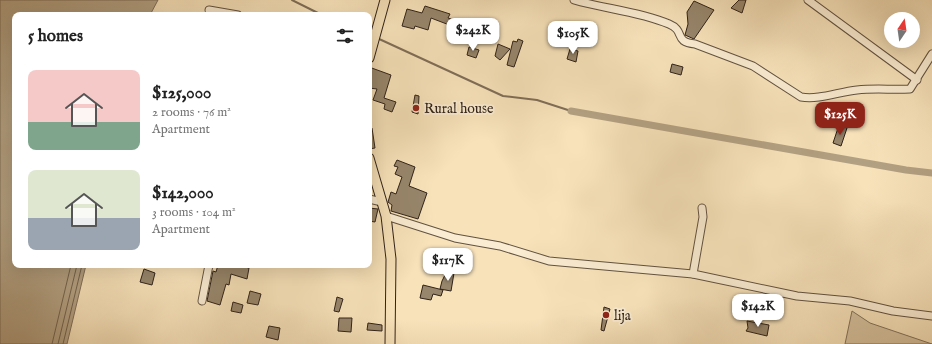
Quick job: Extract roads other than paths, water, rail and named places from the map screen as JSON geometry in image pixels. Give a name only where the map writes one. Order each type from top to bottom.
[{"type":"main road","points":[[372,48],[385,0]]},
{"type":"main road","points":[[372,168],[386,216],[391,259],[390,344]]},
{"type":"street","points":[[574,0],[594,6],[631,12],[671,24],[678,29],[682,41],[695,44],[753,66],[801,98],[810,99],[838,92],[882,88],[910,89],[932,54]]},
{"type":"street","points":[[808,0],[916,80]]},
{"type":"street","points":[[209,10],[221,12]]},
{"type":"street","points":[[372,200],[382,202]]},
{"type":"street","points":[[693,274],[703,217],[702,208]]},
{"type":"street","points":[[386,216],[455,238],[500,246],[549,261],[693,274],[792,295],[850,301],[893,311],[932,316]]},
{"type":"street","points":[[202,301],[208,268]]},
{"type":"water","points":[[0,0],[158,0],[152,12],[12,12],[12,268],[85,268],[67,344],[0,344]]},
{"type":"waterway","points":[[292,0],[316,12]]},
{"type":"waterway","points":[[377,38],[503,96],[537,100],[571,111]]},
{"type":"waterway","points":[[571,111],[906,170],[932,173]]},
{"type":"place","name":"Rural house","points":[[416,108]]},
{"type":"place","name":"lija","points":[[606,315]]}]
